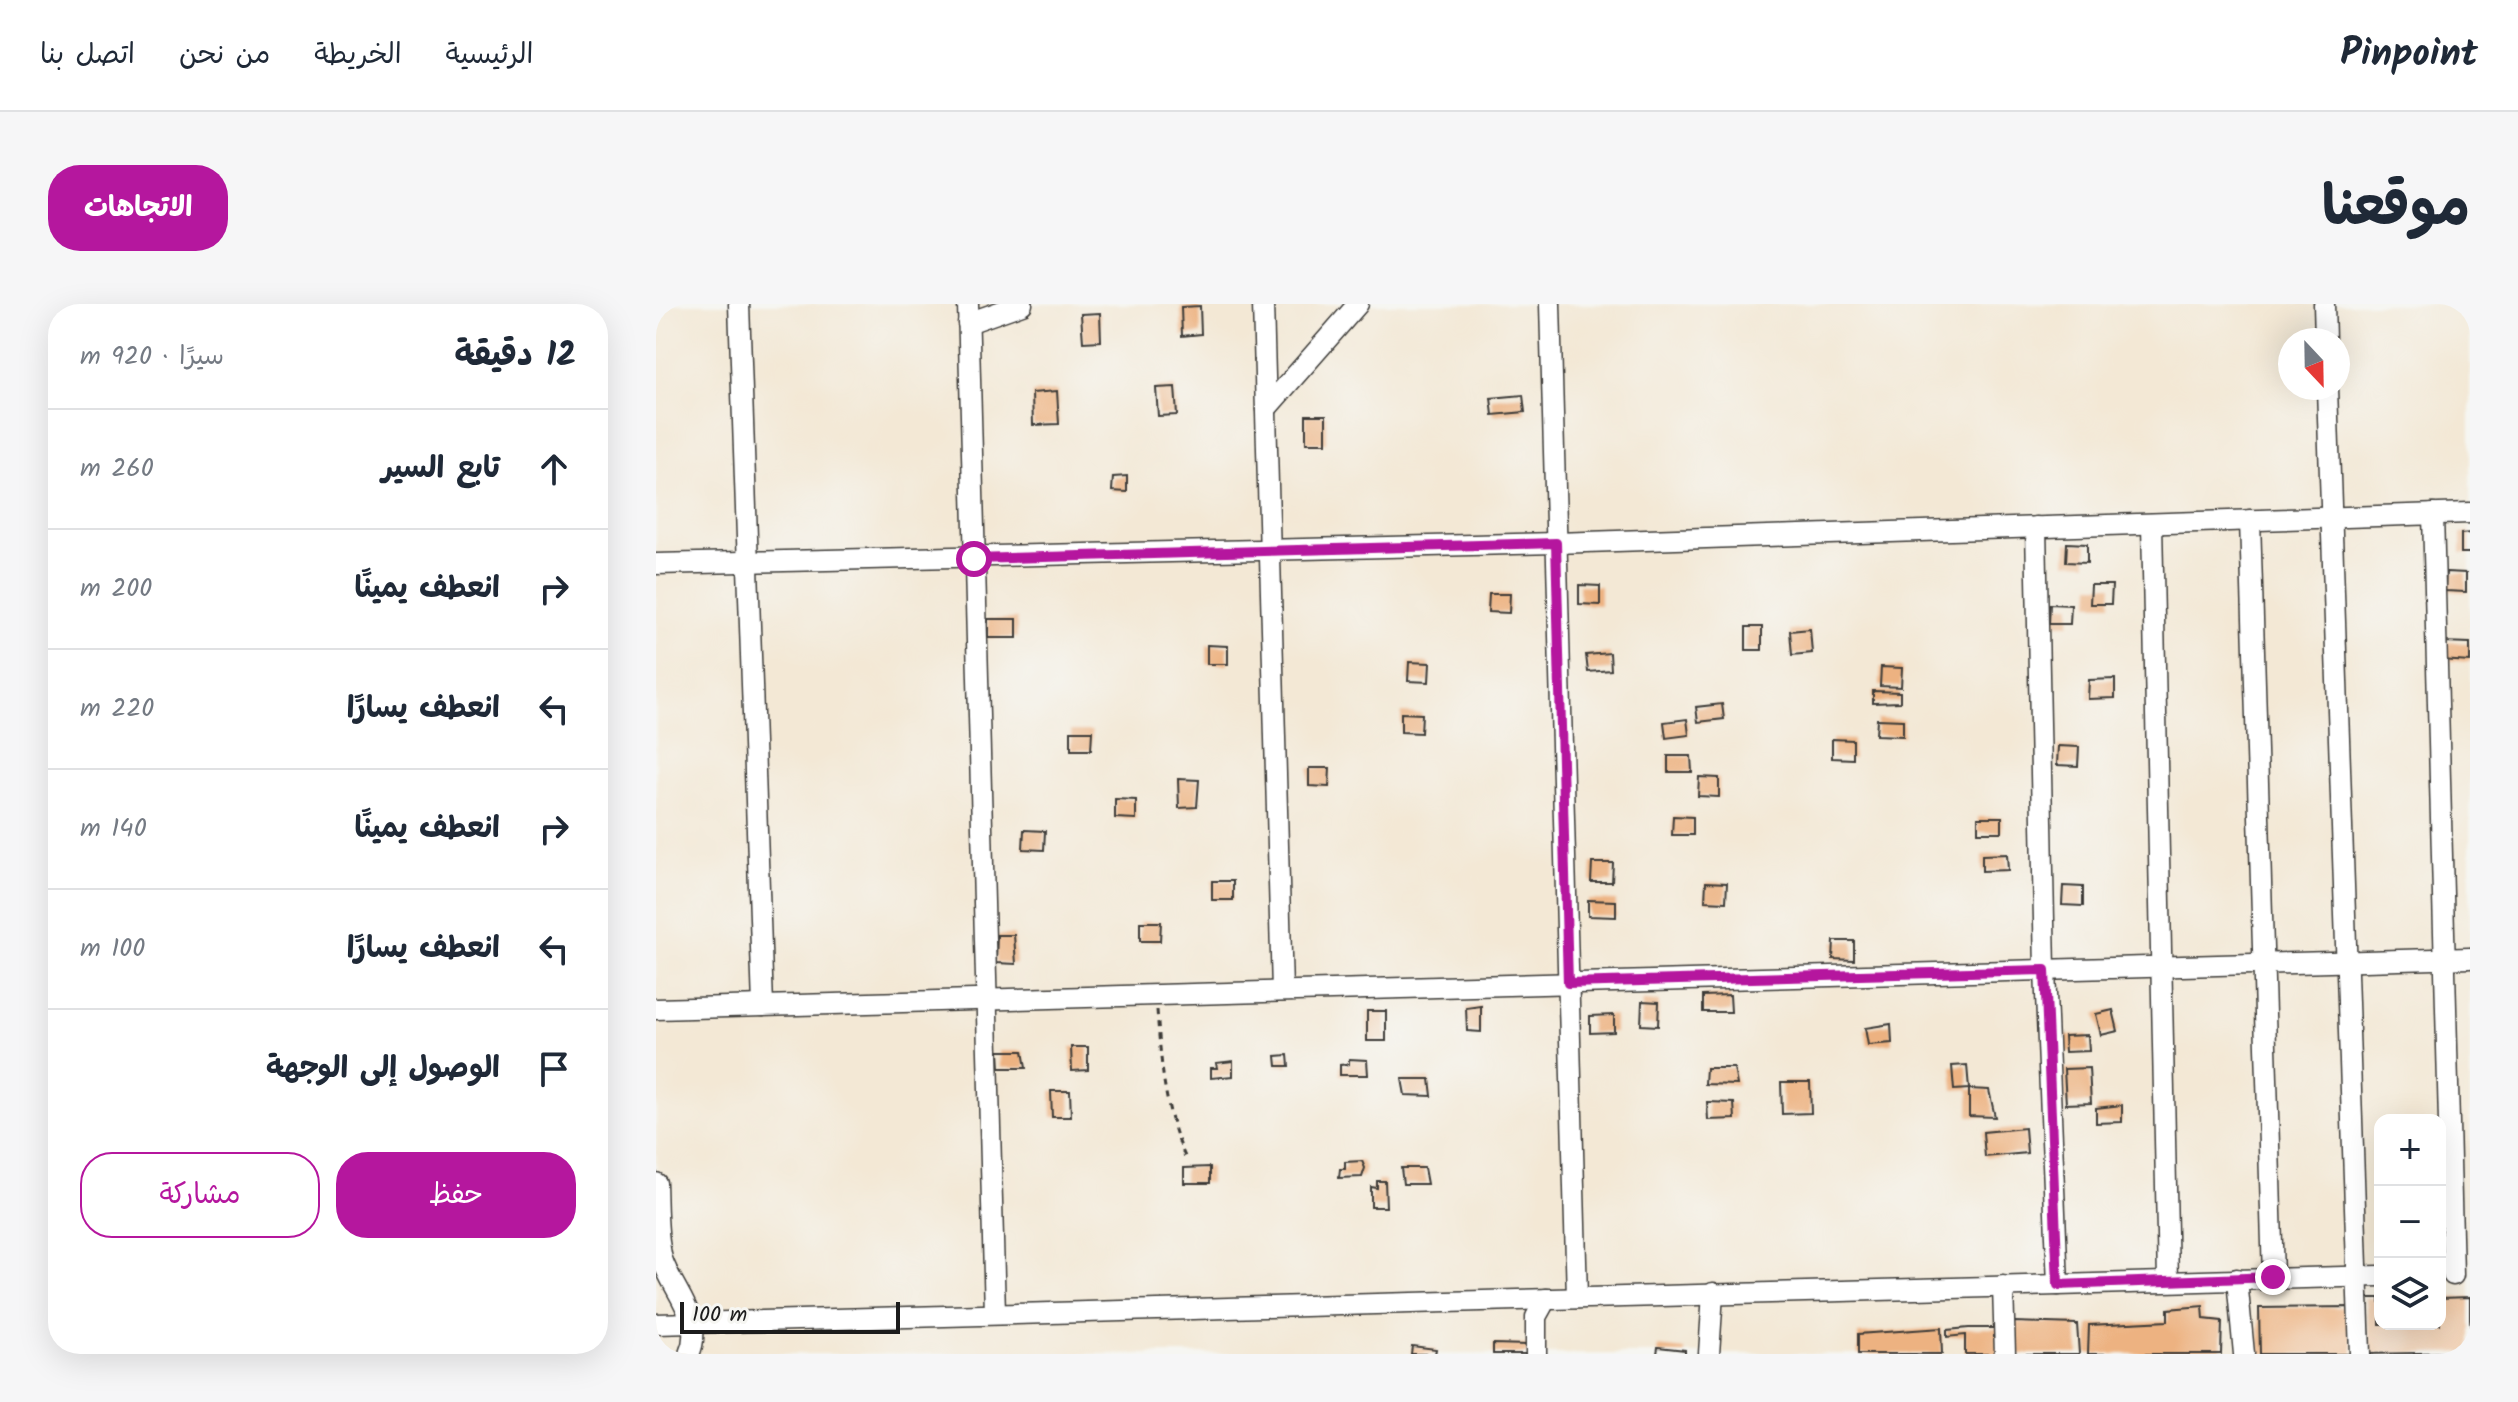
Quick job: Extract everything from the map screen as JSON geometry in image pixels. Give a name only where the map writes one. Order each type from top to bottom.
[{"type":"street","points":[[739,304],[763,1006]]},
{"type":"street","points":[[995,1314],[968,314],[1022,304]]},
{"type":"street","points":[[1263,304],[1282,991]]},
{"type":"street","points":[[1266,409],[1358,304]]},
{"type":"street","points":[[1550,304],[1577,1298]]},
{"type":"street","points":[[2324,304],[2325,328]]},
{"type":"street","points":[[2327,400],[2360,1354]]},
{"type":"street","points":[[656,564],[974,559],[1556,543],[2470,513]]},
{"type":"street","points":[[2433,514],[2454,1274]]},
{"type":"street","points":[[2250,520],[2273,1277]]},
{"type":"street","points":[[2152,524],[2168,1281]]},
{"type":"street","points":[[2036,527],[2045,970],[2058,1285]]},
{"type":"street","points":[[656,1009],[2470,958]]},
{"type":"street","points":[[656,1183],[659,1259],[692,1323],[694,1336],[689,1354]]},
{"type":"street","points":[[656,1324],[2374,1276]]},
{"type":"street","points":[[2237,1279],[2244,1354]]},
{"type":"street","points":[[2003,1286],[2005,1354]]},
{"type":"street","points":[[1709,1354],[1713,1293]]},
{"type":"street","points":[[1536,1354],[1536,1317],[1546,1299]]},
{"type":"path","points":[[1156,995],[1161,1084],[1174,1133],[1186,1159]]},
{"type":"building","points":[[1200,306],[1201,334],[1182,336],[1181,307]]},
{"type":"building","points":[[1100,313],[1101,341],[1083,342],[1081,314]]},
{"type":"building","points":[[1175,387],[1177,415],[1158,416],[1156,388]]},
{"type":"building","points":[[1057,391],[1059,424],[1033,425],[1032,393]]},
{"type":"building","points":[[1523,395],[1525,412],[1493,415],[1491,398]]},
{"type":"building","points":[[1306,415],[1326,415],[1326,443],[1306,443]]},
{"type":"building","points":[[1127,476],[1127,492],[1112,491],[1113,477]]},
{"type":"building","points":[[2470,533],[2470,553],[2461,553],[2461,534]]},
{"type":"building","points":[[2067,543],[2087,544],[2087,563],[2066,562]]},
{"type":"building","points":[[2446,572],[2466,573],[2466,592],[2445,591]]},
{"type":"building","points":[[1579,585],[1600,586],[1600,605],[1579,604]]},
{"type":"building","points":[[2091,585],[2112,585],[2111,604],[2090,604]]},
{"type":"building","points":[[1489,594],[1510,594],[1509,613],[1488,612]]},
{"type":"building","points":[[2050,604],[2071,605],[2070,624],[2049,624]]},
{"type":"building","points":[[988,619],[1017,619],[1017,638],[988,638]]},
{"type":"building","points":[[1746,627],[1762,627],[1762,650],[1746,650]]},
{"type":"building","points":[[1810,629],[1812,653],[1792,655],[1790,631]]},
{"type":"building","points":[[2442,642],[2470,643],[2470,662],[2441,660]]},
{"type":"building","points":[[1207,645],[1228,646],[1228,664],[1207,664]]},
{"type":"building","points":[[1610,653],[1611,670],[1588,672],[1586,655]]},
{"type":"building","points":[[1409,662],[1430,663],[1429,682],[1408,681]]},
{"type":"building","points":[[1881,667],[1902,668],[1901,687],[1880,686]]},
{"type":"building","points":[[2115,679],[2115,698],[2088,699],[2089,680]]},
{"type":"building","points":[[1873,691],[1900,692],[1900,702],[1873,703]]},
{"type":"building","points":[[1722,704],[1724,719],[1698,722],[1696,707]]},
{"type":"building","points":[[1401,713],[1422,714],[1421,733],[1401,732]]},
{"type":"building","points":[[1687,719],[1689,735],[1666,738],[1664,722]]},
{"type":"building","points":[[1877,719],[1903,720],[1903,736],[1876,735]]},
{"type":"building","points":[[1071,731],[1092,731],[1091,750],[1071,750]]},
{"type":"building","points":[[1832,739],[1853,740],[1853,759],[1832,758]]},
{"type":"building","points":[[2058,746],[2079,747],[2078,766],[2057,765]]},
{"type":"building","points":[[1668,756],[1691,756],[1692,772],[1668,772]]},
{"type":"building","points":[[1309,768],[1330,768],[1329,787],[1309,786]]},
{"type":"building","points":[[1699,777],[1719,778],[1719,797],[1698,796]]},
{"type":"building","points":[[1178,779],[1199,780],[1197,807],[1179,808]]},
{"type":"building","points":[[1115,799],[1136,800],[1136,819],[1115,818]]},
{"type":"building","points":[[1673,816],[1693,817],[1693,835],[1672,835]]},
{"type":"building","points":[[1978,817],[2002,817],[2002,832],[1978,832]]},
{"type":"building","points":[[1024,830],[1045,831],[1044,850],[1023,849]]},
{"type":"building","points":[[2007,854],[2008,870],[1982,871],[1982,855]]},
{"type":"building","points":[[1592,863],[1613,863],[1612,882],[1591,882]]},
{"type":"building","points":[[1212,881],[1233,881],[1233,900],[1212,900]]},
{"type":"building","points":[[1706,882],[1727,883],[1726,902],[1705,901]]},
{"type":"building","points":[[2063,886],[2083,887],[2083,906],[2062,905]]},
{"type":"building","points":[[1588,900],[1616,901],[1616,917],[1588,916]]},
{"type":"building","points":[[1140,922],[1161,922],[1160,941],[1140,941]]},
{"type":"building","points":[[997,935],[1014,935],[1016,964],[996,963]]},
{"type":"building","points":[[1834,941],[1854,941],[1854,960],[1833,959]]},
{"type":"building","points":[[1730,995],[1731,1012],[1703,1012],[1703,996]]},
{"type":"building","points":[[1642,1001],[1659,1002],[1658,1026],[1641,1025]]},
{"type":"building","points":[[1481,1006],[1481,1032],[1467,1031],[1466,1008]]},
{"type":"building","points":[[2113,1010],[2118,1031],[2101,1035],[2096,1014]]},
{"type":"building","points":[[1367,1011],[1386,1011],[1386,1041],[1367,1041]]},
{"type":"building","points":[[1614,1015],[1614,1032],[1590,1033],[1590,1016]]},
{"type":"building","points":[[1891,1024],[1892,1043],[1868,1045],[1865,1028]]},
{"type":"building","points":[[2088,1035],[2089,1051],[2065,1052],[2064,1036]]},
{"type":"building","points":[[1071,1047],[1088,1047],[1088,1070],[1072,1071]]},
{"type":"building","points":[[999,1051],[1023,1051],[1026,1068],[1000,1068]]},
{"type":"building","points":[[1288,1055],[1289,1066],[1277,1066],[1276,1056]]},
{"type":"building","points":[[1349,1059],[1367,1060],[1368,1075],[1340,1075],[1340,1065],[1349,1064]]},
{"type":"building","points":[[1233,1061],[1233,1076],[1211,1078],[1211,1068],[1217,1068],[1216,1063]]},
{"type":"building","points":[[1967,1065],[1969,1089],[1954,1090],[1952,1066]]},
{"type":"building","points":[[1706,1068],[1734,1068],[1737,1085],[1705,1084]]},
{"type":"building","points":[[2089,1068],[2091,1103],[2066,1104],[2064,1069]]},
{"type":"building","points":[[1402,1079],[1430,1079],[1432,1096],[1405,1095]]},
{"type":"building","points":[[1781,1082],[1810,1082],[1811,1113],[1782,1114]]},
{"type":"building","points":[[1969,1089],[1989,1090],[1995,1117],[1969,1116]]},
{"type":"building","points":[[1051,1091],[1070,1091],[1071,1117],[1052,1117]]},
{"type":"building","points":[[1707,1102],[1734,1103],[1735,1119],[1708,1120]]},
{"type":"building","points":[[2122,1105],[2122,1122],[2096,1123],[2096,1108]]},
{"type":"building","points":[[2025,1128],[2027,1153],[1985,1157],[1983,1132]]},
{"type":"building","points":[[1362,1161],[1365,1168],[1362,1177],[1339,1178],[1340,1169],[1345,1169],[1345,1162]]},
{"type":"building","points":[[1210,1167],[1210,1183],[1184,1183],[1184,1168]]},
{"type":"building","points":[[1401,1168],[1424,1168],[1427,1184],[1403,1184]]},
{"type":"building","points":[[1377,1181],[1385,1181],[1386,1207],[1371,1207],[1371,1187],[1377,1188]]},
{"type":"building","points":[[2470,1297],[2470,1352],[2366,1354],[2370,1340],[2366,1298],[2374,1298],[2374,1330],[2446,1330],[2446,1298]]},
{"type":"building","points":[[2203,1306],[2204,1319],[2222,1321],[2221,1354],[2088,1354],[2089,1325],[2168,1321],[2168,1309]]},
{"type":"building","points":[[2352,1307],[2353,1354],[2260,1354],[2259,1308]]},
{"type":"building","points":[[2014,1322],[2077,1324],[2079,1354],[2012,1354]]},
{"type":"building","points":[[1941,1328],[1942,1354],[1858,1354],[1858,1334]]},
{"type":"building","points":[[2001,1328],[2000,1354],[1965,1354],[1965,1335],[1947,1337],[1947,1330]]},
{"type":"building","points":[[1493,1344],[1527,1345],[1527,1354],[1493,1354]]},
{"type":"building","points":[[1412,1346],[1436,1349],[1435,1354],[1411,1354]]},
{"type":"building","points":[[1658,1347],[1685,1350],[1685,1354],[1657,1354]]},
{"type":"route","points":[[974,559],[1556,543],[1568,983],[2045,970],[2058,1285],[2273,1277]]}]
